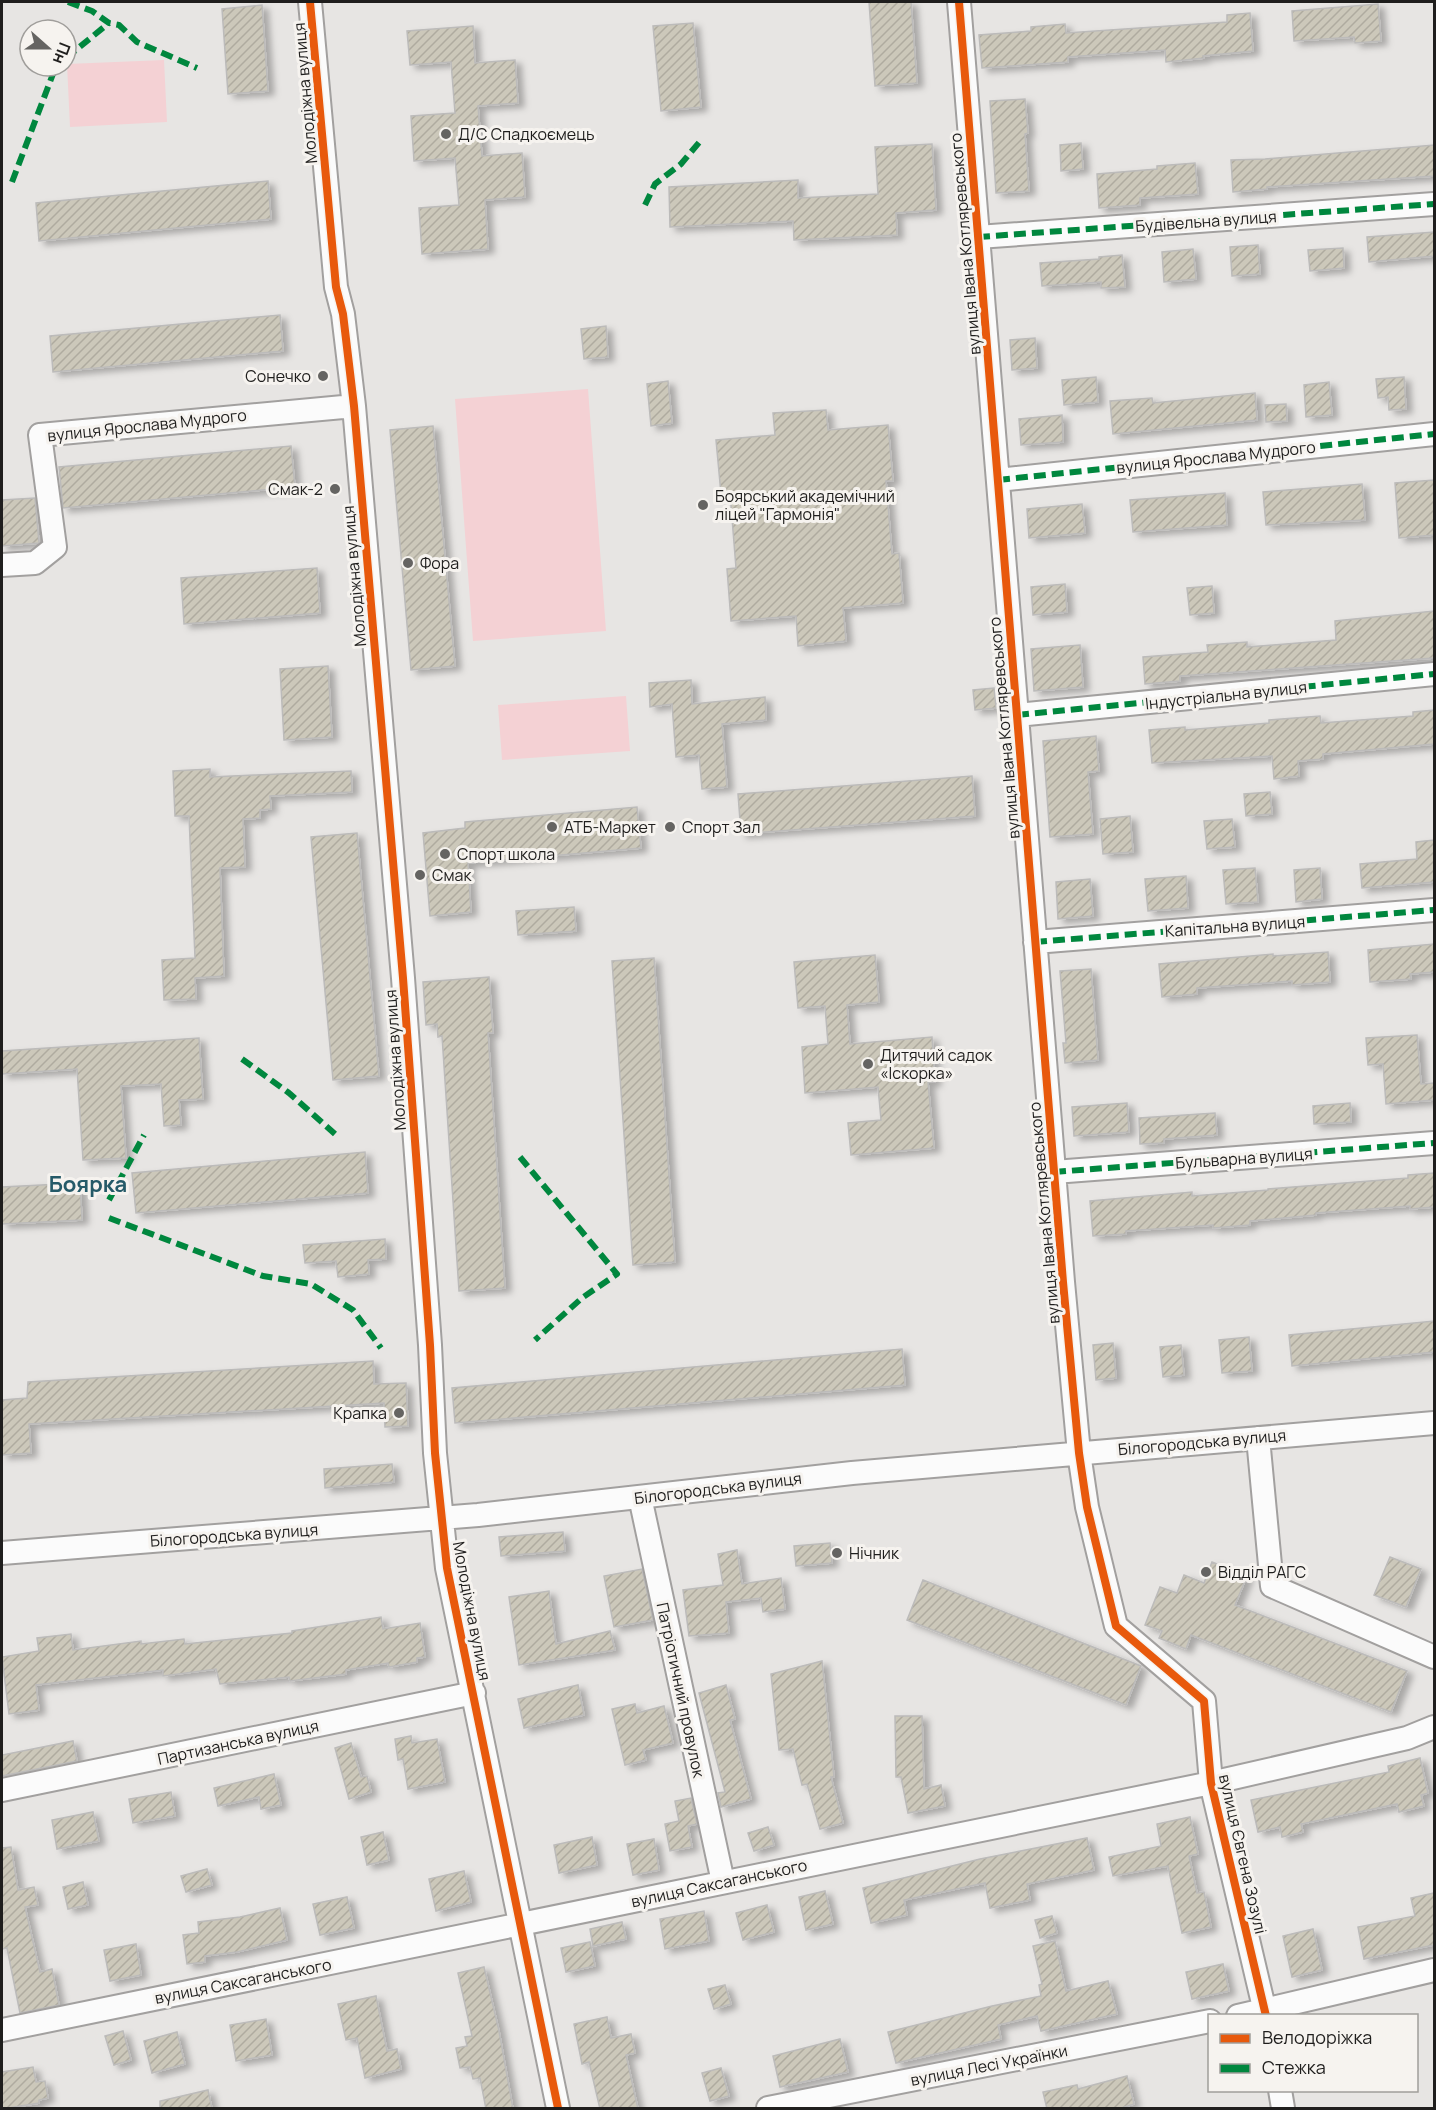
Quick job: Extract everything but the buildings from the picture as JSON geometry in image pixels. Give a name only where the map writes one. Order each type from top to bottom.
[{"type":"street","name":"Молодіжна вулиця","points":[[310,2],[336,287],[343,314],[354,406],[403,978],[430,1345],[435,1453],[447,1568],[558,2109]]},
{"type":"street","name":"вулиця Івана Котляревського","points":[[961,2],[1035,942],[1079,1453]]},
{"type":"street","name":"Будівельна вулиця","points":[[978,237],[1434,204]]},
{"type":"street","name":"вулиця Ярослава Мудрого","points":[[2,565],[35,563],[55,547],[40,435],[354,406]]},
{"type":"street","name":"вулиця Ярослава Мудрого","points":[[998,480],[1434,434]]},
{"type":"street","name":"Індустріальна вулиця","points":[[1017,715],[1434,674]]},
{"type":"street","name":"Капітальна вулиця","points":[[1035,942],[1434,910]]},
{"type":"street","name":"Бульварна вулиця","points":[[1054,1172],[1434,1143]]},
{"type":"street","name":"Білогородська вулиця","points":[[2,1553],[442,1518],[862,1472],[1434,1423]]},
{"type":"street","points":[[1258,1438],[1272,1586],[1434,1657]]},
{"type":"street","name":"вулиця Євгена Зозулі","points":[[1079,1453],[1087,1507],[1116,1626],[1204,1701],[1211,1783],[1266,2013]]},
{"type":"street","name":"Патріотичний провулок","points":[[640,1497],[723,1882]]},
{"type":"street","name":"Партизанська вулиця","points":[[2,1790],[474,1693]]},
{"type":"street","name":"вулиця Саксаганського","points":[[2,2030],[1211,1783],[1407,1738],[1434,1727]]},
{"type":"street","points":[[1266,2013],[1434,1970]]},
{"type":"street","name":"вулиця Лесі Українки","points":[[768,2109],[1208,2021]]},
{"type":"street","points":[[1280,2092],[1283,2109]]},
{"type":"shaded area","points":[[164,60],[167,122],[70,127],[68,78],[78,78],[78,64]]},
{"type":"shaded area","points":[[588,389],[606,631],[473,641],[455,399]]},
{"type":"shaded area","points":[[626,696],[630,751],[502,760],[498,705]]},
{"type":"marked path","points":[[68,2],[92,11],[109,23],[119,25],[137,42],[197,68]]},
{"type":"marked path","points":[[78,48],[109,23]]},
{"type":"marked path","points":[[12,182],[51,78]]},
{"type":"marked path","points":[[645,205],[655,184],[681,164],[702,139]]},
{"type":"marked path","points":[[978,237],[1434,204]]},
{"type":"marked path","points":[[998,480],[1434,434]]},
{"type":"marked path","points":[[1017,715],[1434,674]]},
{"type":"marked path","points":[[1035,942],[1434,910]]},
{"type":"marked path","points":[[242,1059],[289,1093],[335,1134]]},
{"type":"marked path","points":[[109,1200],[144,1135]]},
{"type":"marked path","points":[[1054,1172],[1434,1143]]},
{"type":"marked path","points":[[520,1157],[617,1274],[582,1298],[535,1340]]},
{"type":"marked path","points":[[109,1218],[263,1276],[311,1284],[353,1310],[381,1348]]},
{"type":"cycle path","points":[[310,2],[336,287],[343,314],[354,406],[403,978],[430,1345],[435,1453],[447,1568],[558,2108]]},
{"type":"cycle path","points":[[959,2],[1063,1282],[1079,1453],[1087,1507],[1116,1626],[1204,1701],[1211,1783],[1266,2014]]},
{"type":"place","name":"Д/С Спадкоємець","points":[[446,134]]},
{"type":"place","name":"Сонечко","points":[[323,376]]},
{"type":"place","name":"Смак-2","points":[[335,489]]},
{"type":"place","name":"Боярський академічний ліцей \"Гармонія\"","points":[[703,505]]},
{"type":"place","name":"Фора","points":[[408,563]]},
{"type":"place","name":"АТБ-Маркет","points":[[552,827]]},
{"type":"place","name":"Спорт Зал","points":[[670,827]]},
{"type":"place","name":"Спорт школа","points":[[445,854]]},
{"type":"place","name":"Смак","points":[[420,875]]},
{"type":"place","name":"Дитячий садок «Іскорка»","points":[[868,1064]]},
{"type":"place","name":"Крапка","points":[[399,1413]]},
{"type":"place","name":"Нічник","points":[[837,1553]]},
{"type":"place","name":"Відділ РАГС","points":[[1206,1572]]},
{"type":"district","name":"Боярка","points":[[88,1184]]}]
